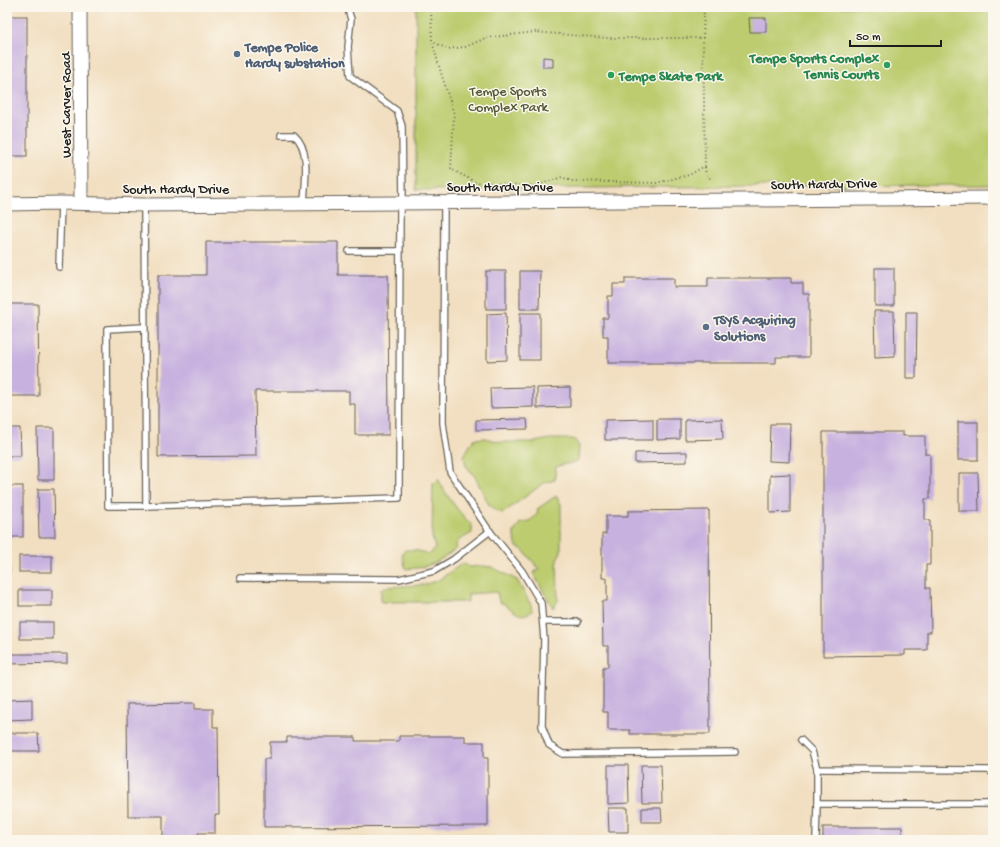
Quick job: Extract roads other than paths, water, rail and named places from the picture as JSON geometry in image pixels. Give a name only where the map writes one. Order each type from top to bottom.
[{"type":"street","name":"West Carver Road","points":[[80,7],[81,203]]},
{"type":"street","name":"South Hardy Drive","points":[[7,204],[81,203],[144,205],[993,198]]},
{"type":"lane","points":[[144,327],[107,329],[108,506],[399,498],[399,251],[402,126],[396,111],[350,76],[348,47],[351,18],[347,7]]},
{"type":"lane","points":[[281,135],[294,135],[301,143],[305,161],[304,203]]},
{"type":"lane","points":[[444,202],[443,423],[450,472],[490,531],[522,571],[541,603],[544,640],[542,726],[549,745],[564,754],[735,752]]},
{"type":"lane","points":[[59,267],[61,203]]},
{"type":"lane","points":[[144,205],[146,506]]},
{"type":"lane","points":[[350,251],[399,251]]},
{"type":"lane","points":[[240,578],[399,578],[434,571],[454,559],[490,531]]},
{"type":"lane","points":[[543,622],[578,622]]},
{"type":"lane","points":[[801,740],[812,751],[817,769],[816,840]]},
{"type":"lane","points":[[817,769],[989,770],[993,774]]},
{"type":"lane","points":[[817,804],[987,804],[993,801]]},
{"type":"place","name":"Tempe Police Hardy substation","points":[[237,54]]},
{"type":"place","name":"Tempe Sports Complex Tennis Courts","points":[[887,65]]},
{"type":"place","name":"Tempe Skate Park","points":[[611,75]]},
{"type":"place","name":"TSYS Acquiring Solutions","points":[[706,327]]},
{"type":"park label","name":"Tempe Sports Complex Park","points":[[508,98]]}]
